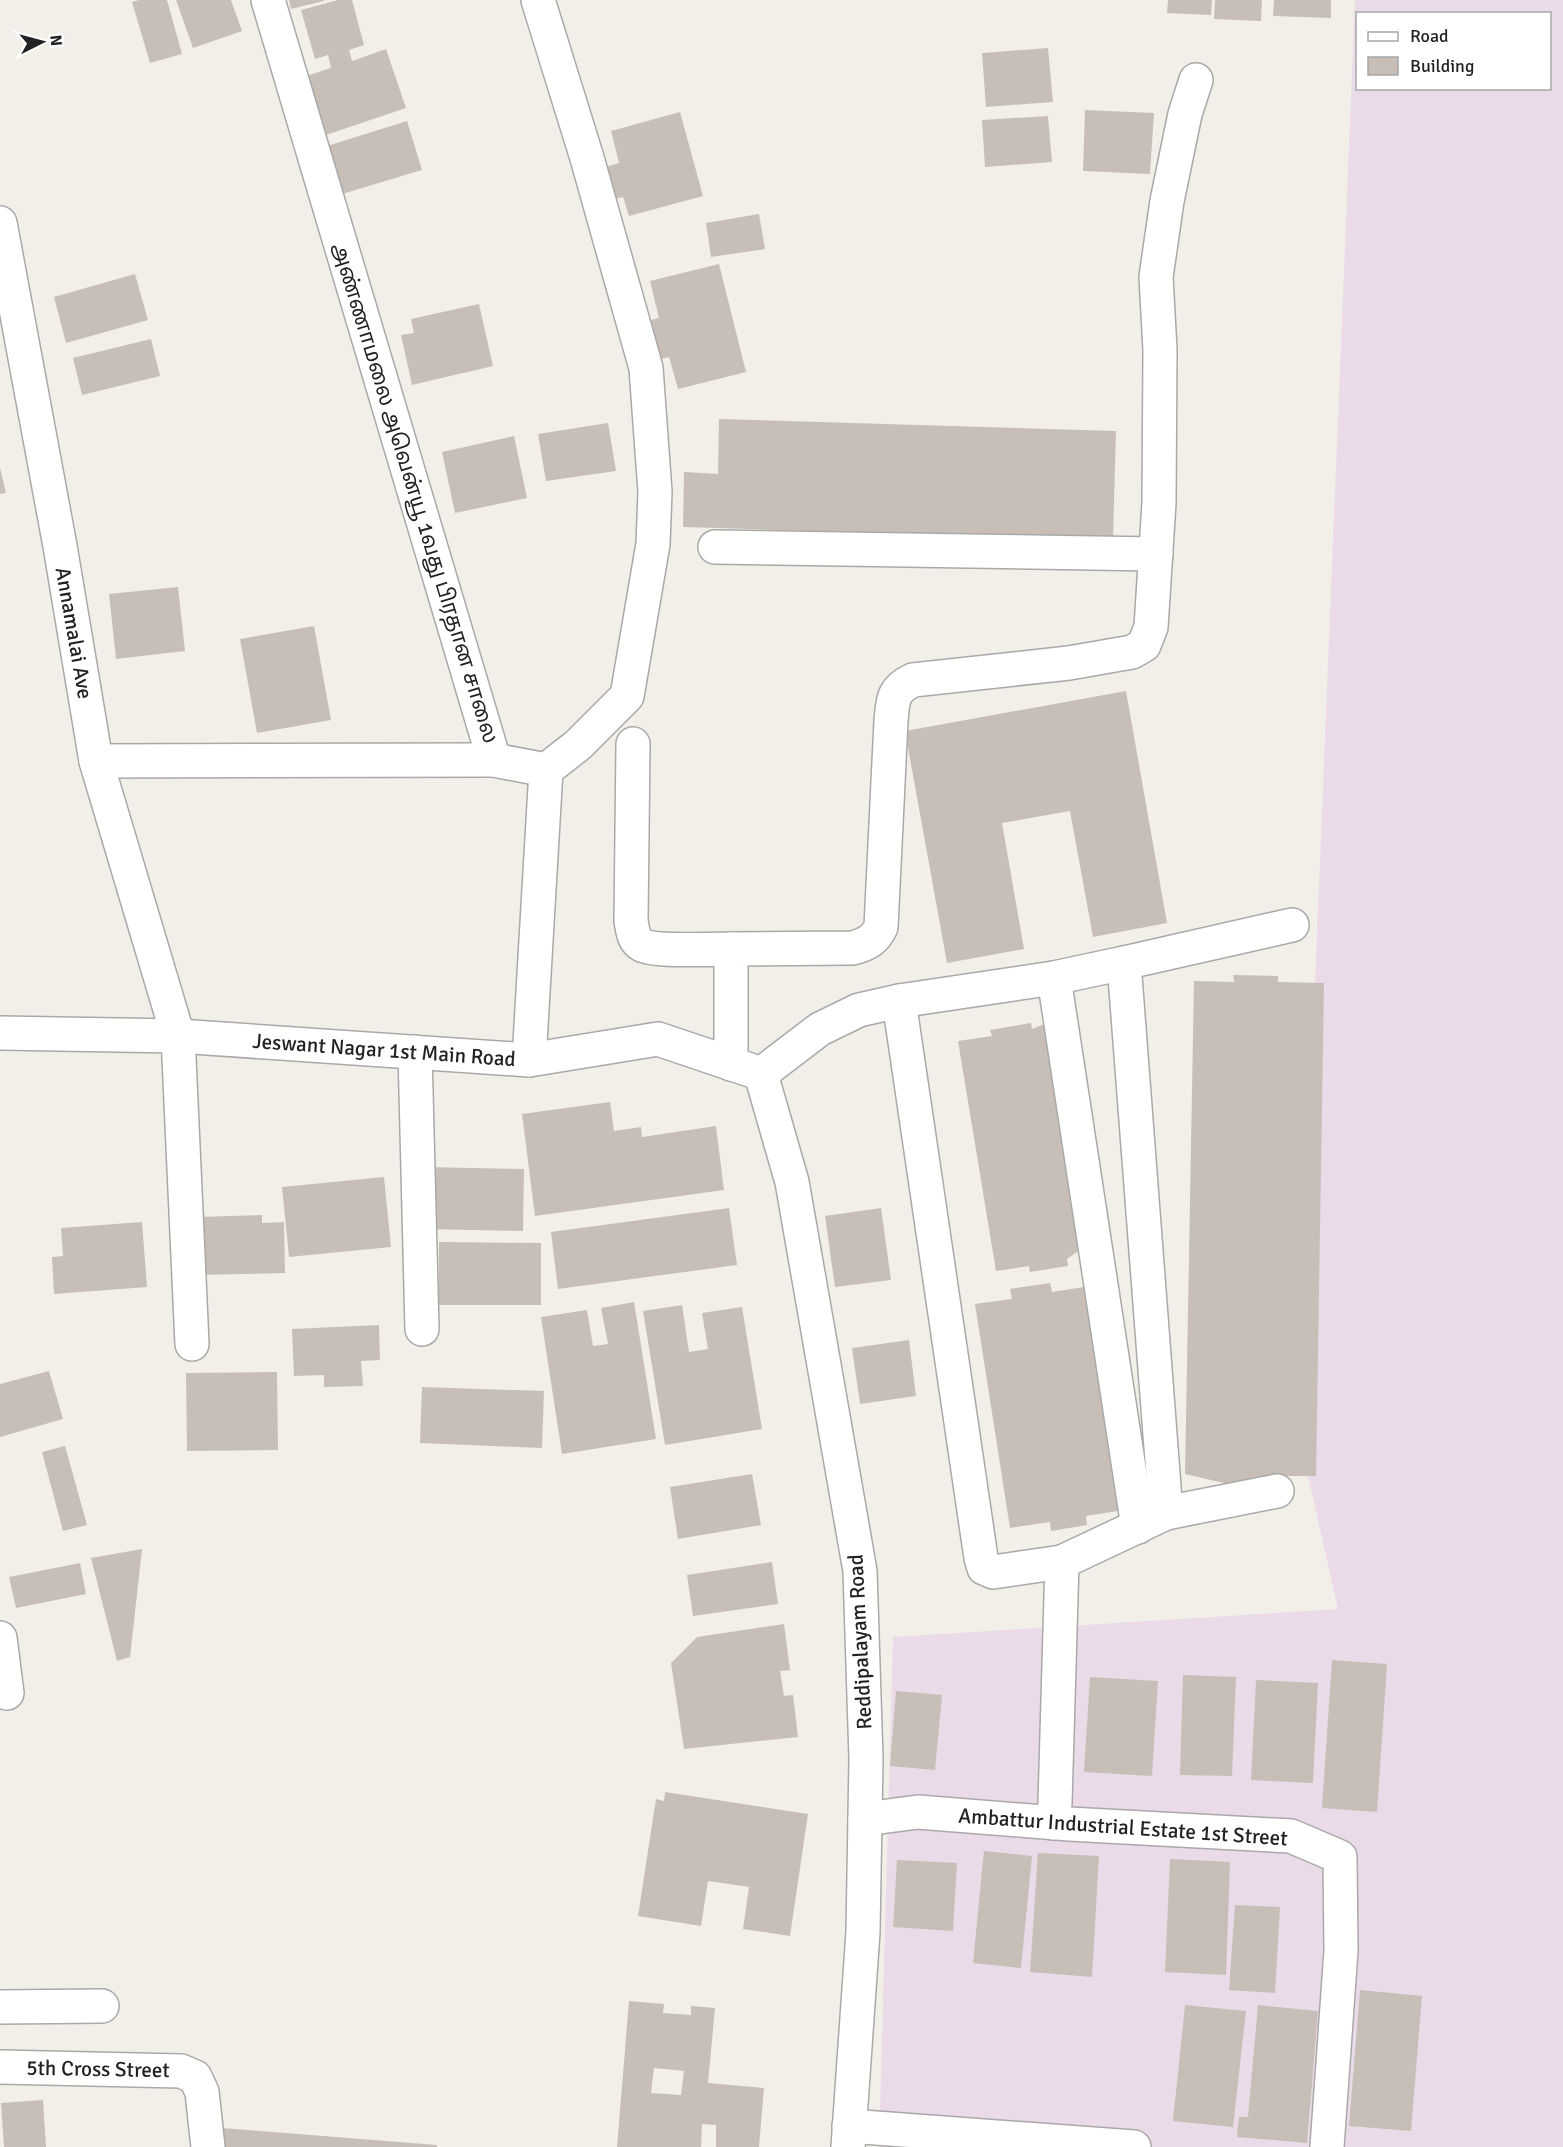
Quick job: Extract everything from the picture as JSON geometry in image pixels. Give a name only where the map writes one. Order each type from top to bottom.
[{"type":"street","name":"அண்ணாமலை அவென்யூ 1வது பிரதான சாலை","points":[[268,0],[494,760],[546,770]]},
{"type":"street","points":[[529,1060],[546,770],[578,745],[627,696],[653,544],[655,492],[646,368],[587,158],[538,0]]},
{"type":"street","points":[[633,744],[631,921],[633,937],[643,946],[656,948],[853,948],[876,938],[881,927],[891,721],[896,692],[904,684],[913,680],[1069,663],[1132,652],[1144,645],[1151,627],[1159,503],[1160,381],[1156,277],[1167,201],[1185,114],[1196,80]]},
{"type":"street","name":"Annamalai Ave","points":[[0,224],[60,546],[96,761],[178,1036],[192,1344]]},
{"type":"street","points":[[715,547],[1156,554]]},
{"type":"street","points":[[96,761],[494,760]]},
{"type":"street","points":[[746,1069],[859,1010],[899,1001],[1054,978],[1292,925]]},
{"type":"street","name":"Reddipalayam Road","points":[[731,949],[746,1069],[792,1182],[860,1571],[866,1759],[863,1932],[848,2136]]},
{"type":"street","points":[[1124,963],[1152,1520]]},
{"type":"street","points":[[1054,978],[1152,1520]]},
{"type":"street","points":[[899,1001],[984,1568],[993,1572],[1062,1563],[1152,1520],[1277,1491]]},
{"type":"street","name":"Jeswant Nagar 1st Main Road","points":[[0,1033],[178,1036],[529,1060],[658,1039],[746,1069]]},
{"type":"street","points":[[415,1052],[422,1329]]},
{"type":"street","points":[[1053,1823],[1062,1563]]},
{"type":"street","points":[[0,1638],[7,1693]]},
{"type":"street","name":"Ambattur Industrial Estate 1st Street","points":[[865,1819],[918,1812],[1053,1823],[1292,1836],[1340,1857],[1341,1951],[1327,2147]]},
{"type":"street","points":[[0,2007],[102,2006]]},
{"type":"street","name":"5th Cross Street","points":[[0,2067],[181,2071],[195,2077],[202,2092],[208,2147]]},
{"type":"street","points":[[848,2136],[1134,2147]]},
{"type":"shaded area","points":[[1355,0],[1563,0],[1563,2147],[879,2147],[893,1637],[1338,1609],[1297,1427]]},
{"type":"building","points":[[167,0],[182,54],[150,63],[132,2]]},
{"type":"building","points":[[176,0],[231,0],[242,31],[193,48]]},
{"type":"building","points":[[289,0],[324,0],[324,1],[291,9]]},
{"type":"building","points":[[338,0],[352,0],[364,45],[349,50],[352,61],[386,49],[406,108],[326,135],[306,76],[331,68],[328,55],[315,59],[301,10]]},
{"type":"building","points":[[1168,0],[1212,0],[1211,15],[1167,13]]},
{"type":"building","points":[[1215,0],[1262,0],[1261,21],[1214,19]]},
{"type":"building","points":[[1274,0],[1331,0],[1331,18],[1273,16]]},
{"type":"building","points":[[1048,48],[1053,102],[986,107],[982,53]]},
{"type":"building","points":[[1085,110],[1154,113],[1150,174],[1083,171]]},
{"type":"building","points":[[680,112],[703,196],[629,216],[623,197],[611,200],[602,168],[619,163],[611,131]]},
{"type":"building","points":[[1048,116],[1052,162],[985,167],[982,120]]},
{"type":"building","points":[[407,121],[422,170],[342,194],[327,146]]},
{"type":"building","points":[[759,214],[765,249],[711,257],[706,223]]},
{"type":"building","points":[[719,264],[746,372],[678,389],[669,357],[653,361],[643,322],[659,318],[650,281]]},
{"type":"building","points":[[135,274],[148,320],[66,343],[54,297]]},
{"type":"building","points":[[479,304],[493,366],[412,385],[401,335],[414,333],[411,319]]},
{"type":"building","points":[[151,339],[160,376],[82,395],[73,358]]},
{"type":"building","points":[[719,419],[1116,431],[1113,540],[683,527],[684,472],[718,474]]},
{"type":"building","points":[[608,423],[616,471],[546,481],[538,434]]},
{"type":"building","points":[[514,436],[527,498],[455,513],[442,452]]},
{"type":"building","points":[[0,468],[6,493],[0,494]]},
{"type":"building","points":[[178,587],[185,651],[116,659],[109,594]]},
{"type":"building","points":[[314,626],[331,720],[257,733],[240,639]]},
{"type":"building","points":[[1126,691],[1167,923],[1093,937],[1070,811],[1002,823],[1024,949],[947,963],[905,731]]},
{"type":"building","points":[[1233,975],[1278,976],[1278,982],[1324,983],[1316,1476],[1274,1476],[1232,1485],[1185,1474],[1194,981],[1234,982]]},
{"type":"building","points":[[1031,1023],[1032,1029],[1047,1023],[1080,1250],[1067,1259],[1068,1266],[1030,1272],[1029,1266],[996,1271],[958,1041],[992,1036],[990,1030]]},
{"type":"building","points":[[610,1102],[614,1131],[641,1127],[642,1137],[716,1126],[724,1190],[535,1216],[522,1114]]},
{"type":"building","points":[[422,1167],[524,1169],[523,1231],[421,1229]]},
{"type":"building","points":[[384,1177],[391,1247],[289,1257],[282,1187]]},
{"type":"building","points":[[729,1208],[737,1265],[558,1289],[551,1232]]},
{"type":"building","points":[[881,1208],[891,1280],[835,1287],[825,1216]]},
{"type":"building","points":[[262,1215],[262,1223],[284,1222],[285,1273],[197,1275],[196,1217]]},
{"type":"building","points":[[142,1222],[147,1287],[54,1294],[52,1257],[63,1256],[61,1228]]},
{"type":"building","points":[[439,1242],[541,1243],[541,1305],[439,1305]]},
{"type":"building","points":[[1050,1283],[1052,1292],[1090,1286],[1124,1510],[1086,1516],[1087,1525],[1051,1531],[1050,1522],[1010,1528],[975,1304],[1012,1299],[1010,1289]]},
{"type":"building","points":[[634,1302],[656,1439],[562,1454],[541,1317],[587,1310],[593,1346],[608,1344],[601,1308]]},
{"type":"building","points":[[682,1305],[689,1352],[708,1349],[702,1313],[742,1307],[762,1429],[665,1445],[643,1311]]},
{"type":"building","points":[[379,1325],[380,1360],[361,1361],[363,1386],[324,1387],[324,1375],[294,1376],[292,1329]]},
{"type":"building","points":[[909,1340],[916,1396],[860,1404],[852,1348]]},
{"type":"building","points":[[49,1371],[63,1419],[0,1437],[0,1384]]},
{"type":"building","points":[[277,1372],[278,1450],[187,1451],[186,1373]]},
{"type":"building","points":[[422,1387],[544,1391],[542,1448],[420,1443]]},
{"type":"building","points":[[65,1446],[87,1525],[63,1531],[42,1452]]},
{"type":"building","points":[[752,1474],[761,1525],[678,1539],[670,1487]]},
{"type":"building","points":[[142,1549],[130,1657],[117,1661],[91,1558]]},
{"type":"building","points":[[772,1562],[778,1604],[693,1616],[687,1575]]},
{"type":"building","points":[[80,1563],[86,1594],[16,1608],[9,1577]]},
{"type":"building","points":[[784,1624],[790,1670],[780,1671],[784,1696],[793,1695],[798,1737],[684,1749],[671,1663],[697,1637]]},
{"type":"building","points":[[1332,1660],[1387,1664],[1377,1812],[1322,1808]]},
{"type":"building","points":[[1183,1675],[1236,1677],[1232,1776],[1180,1775]]},
{"type":"building","points":[[1090,1677],[1158,1681],[1152,1776],[1084,1772]]},
{"type":"building","points":[[1256,1680],[1318,1683],[1313,1783],[1251,1780]]},
{"type":"building","points":[[896,1691],[942,1695],[935,1770],[890,1766]]},
{"type":"building","points":[[665,1792],[808,1814],[790,1936],[743,1929],[749,1887],[708,1881],[701,1926],[638,1916],[656,1799],[664,1801]]},
{"type":"building","points":[[984,1851],[1032,1856],[1021,1968],[973,1963]]},
{"type":"building","points":[[1038,1853],[1099,1856],[1092,1977],[1030,1972]]},
{"type":"building","points":[[1170,1859],[1230,1862],[1226,1975],[1165,1972]]},
{"type":"building","points":[[897,1860],[957,1863],[953,1931],[893,1927]]},
{"type":"building","points":[[1235,1905],[1280,1907],[1275,1993],[1229,1990]]},
{"type":"building","points":[[1360,1990],[1422,1996],[1411,2131],[1349,2126]]},
{"type":"building","points":[[629,2001],[664,2004],[663,2013],[691,2015],[691,2006],[715,2008],[708,2083],[764,2088],[759,2147],[716,2147],[716,2125],[702,2124],[701,2147],[617,2147]],"holes":[[[654,2068],[684,2071],[681,2095],[651,2093]]]},
{"type":"building","points":[[1185,2005],[1246,2011],[1233,2127],[1173,2121]]},
{"type":"building","points":[[1258,2005],[1318,2011],[1307,2143],[1237,2137],[1239,2117],[1248,2117]]},
{"type":"building","points":[[43,2100],[46,2147],[4,2147],[1,2103]]},
{"type":"building","points":[[222,2128],[437,2145],[437,2147],[223,2147]]}]
